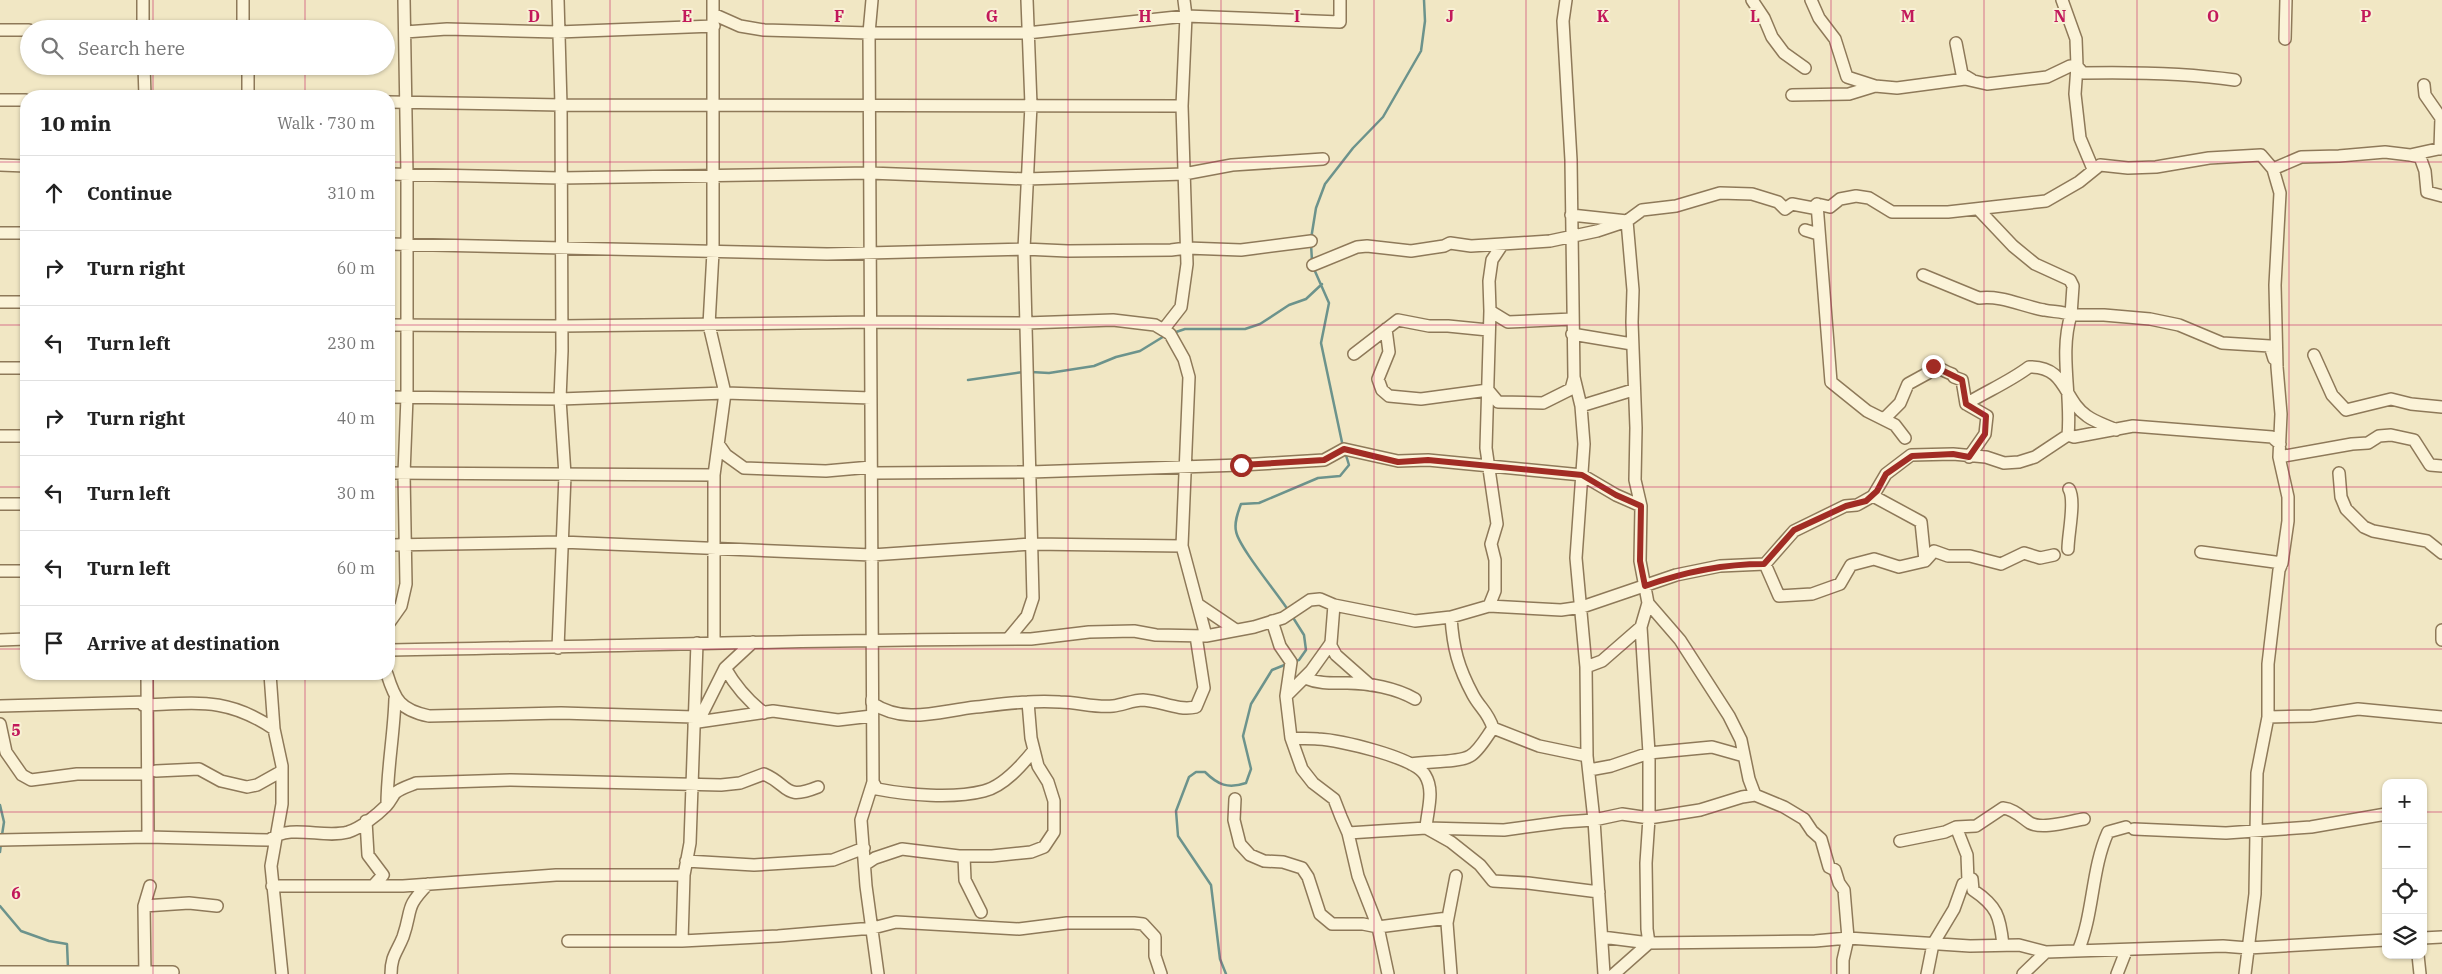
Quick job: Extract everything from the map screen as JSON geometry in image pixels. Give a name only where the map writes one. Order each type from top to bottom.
[{"type":"street","points":[[143,0],[143,20]]},
{"type":"street","points":[[243,0],[243,20]]},
{"type":"street","points":[[395,614],[401,606],[406,584],[404,474],[407,397],[407,175],[404,0]]},
{"type":"street","points":[[558,0],[561,105],[560,249],[562,326],[560,399],[564,475],[558,648]]},
{"type":"street","points":[[713,0],[713,252],[709,325],[725,393],[714,474],[714,643]]},
{"type":"street","points":[[395,325],[709,325],[871,322],[1026,323],[1113,320],[1155,325],[1170,334],[1184,359],[1189,377],[1182,546],[1199,605],[1204,688],[1196,708],[1178,708],[1144,700],[1113,706],[1061,702],[1028,702],[920,715],[899,715],[886,712],[872,703],[873,470],[871,398],[871,322],[870,252],[870,107],[869,33],[872,0]]},
{"type":"street","points":[[1008,639],[1027,616],[1033,598],[1024,249],[1031,105],[1027,0]]},
{"type":"street","points":[[1162,330],[1181,307],[1187,248],[1182,106],[1186,16],[1184,0]]},
{"type":"street","points":[[713,14],[740,26],[764,30],[869,33],[1027,33],[1186,16],[1340,22],[1340,0]]},
{"type":"street","points":[[1566,0],[1563,21],[1571,150],[1572,334],[1574,377],[1581,406],[1584,444],[1576,558],[1582,607],[1586,667],[1587,756],[1594,820],[1604,974]]},
{"type":"street","points":[[1752,0],[1764,18],[1772,37],[1784,53],[1805,68]]},
{"type":"street","points":[[1811,0],[1819,18],[1835,39],[1847,77],[1875,86],[1897,88],[1965,79],[1976,83],[1998,83],[2047,77],[2070,66],[2077,66],[2083,73],[2113,71],[2139,74],[2188,73],[2235,80]]},
{"type":"street","points":[[2062,0],[2076,39],[2075,94],[2080,138],[2093,169]]},
{"type":"street","points":[[2285,39],[2286,0]]},
{"type":"street","points":[[405,32],[456,30],[558,32],[714,26]]},
{"type":"street","points":[[0,30],[20,30]]},
{"type":"street","points":[[1956,43],[1962,74],[1976,83]]},
{"type":"street","points":[[144,75],[144,90]]},
{"type":"street","points":[[248,75],[248,90]]},
{"type":"street","points":[[2410,154],[2441,148],[2441,118],[2425,95],[2424,85]]},
{"type":"street","points":[[1792,95],[1849,94],[1875,86]]},
{"type":"street","points":[[0,100],[20,100]]},
{"type":"street","points":[[395,102],[870,107],[1182,106]]},
{"type":"street","points":[[2273,169],[2300,157],[2385,152],[2410,154],[2420,157],[2425,171],[2427,192],[2442,196]]},
{"type":"street","points":[[1817,204],[1830,207],[1840,199],[1856,196],[1869,198],[1892,212],[1948,212],[2046,201],[2079,182],[2100,165],[2128,168],[2156,167],[2209,158],[2262,155],[2273,169],[2280,193],[2275,285],[2276,367],[2281,414],[2279,457],[2288,497],[2288,521],[2282,563],[2279,570],[2268,664],[2268,717],[2257,773],[2255,894],[2245,974]]},
{"type":"street","points":[[395,174],[560,178],[712,174],[870,173],[1026,179],[1184,174],[1232,165],[1323,158]]},
{"type":"street","points":[[0,165],[20,166]]},
{"type":"street","points":[[1313,265],[1357,247],[1367,246],[1411,251],[1444,246],[1450,243],[1459,246],[1550,242],[1597,231],[1627,221],[1642,210],[1676,206],[1720,193],[1752,194],[1778,202],[1785,209],[1792,204],[1813,208],[1817,204]]},
{"type":"street","points":[[1817,204],[1831,382],[1867,411],[1895,425],[1905,438]]},
{"type":"street","points":[[1978,209],[2013,246],[2035,264],[2070,280],[2073,286],[2071,315],[2068,324],[2068,434]]},
{"type":"street","points":[[1571,215],[1627,221]]},
{"type":"street","points":[[1627,221],[1633,290],[1632,344],[1636,428],[1635,480],[1641,506],[1640,561],[1648,604],[1641,627],[1649,753],[1649,818],[1646,863],[1649,943]]},
{"type":"street","points":[[1805,230],[1818,234]]},
{"type":"street","points":[[0,232],[20,233]]},
{"type":"street","points":[[395,244],[827,254],[1024,249],[1118,251],[1187,248],[1241,250],[1311,242]]},
{"type":"street","points":[[1489,606],[1495,591],[1495,560],[1491,544],[1497,524],[1494,497],[1487,466],[1490,268],[1502,245]]},
{"type":"street","points":[[1923,275],[1979,298],[2008,300],[2024,306],[2071,315],[2104,315],[2150,319],[2180,325],[2222,343],[2270,346],[2276,367]]},
{"type":"street","points":[[0,302],[20,302]]},
{"type":"street","points":[[1490,311],[1508,322],[1572,320]]},
{"type":"street","points":[[1354,354],[1394,322],[1403,320],[1429,326],[1488,330]]},
{"type":"street","points":[[1386,329],[1389,352],[1378,379],[1382,390],[1390,396],[1421,399],[1488,390]]},
{"type":"street","points":[[1572,334],[1632,344]]},
{"type":"street","points":[[2314,355],[2332,395],[2346,410],[2391,399],[2411,404],[2442,407]]},
{"type":"street","points":[[1884,419],[1900,403],[1908,384],[1925,376],[1930,365],[1937,367],[1962,380],[1966,404],[1986,416],[1985,434],[1969,457]]},
{"type":"street","points":[[1966,404],[1985,392],[2004,385],[2029,367],[2047,370],[2062,379],[2067,392],[2086,416],[2117,430]]},
{"type":"street","points":[[0,368],[20,368]]},
{"type":"street","points":[[1488,390],[1498,402],[1543,403],[1571,389],[1574,377]]},
{"type":"street","points":[[1581,406],[1633,390]]},
{"type":"street","points":[[395,397],[560,399],[725,393],[871,398]]},
{"type":"street","points":[[2068,434],[2074,437],[2133,426],[2272,437],[2280,444]]},
{"type":"street","points":[[395,650],[558,648],[752,642],[1008,639],[1134,631],[1201,636],[1272,621],[1290,614],[1310,600],[1320,599],[1334,605],[1415,621],[1450,617],[1489,606],[1540,610],[1582,607],[1676,575],[1720,566],[1764,564],[1794,530],[1846,506],[1862,503],[1873,496],[1886,474],[1912,456],[1953,454],[1969,457],[1986,457],[2004,463],[2019,462],[2035,457],[2068,434]]},
{"type":"street","points":[[2279,457],[2368,443],[2378,436],[2391,434],[2414,440],[2430,465],[2442,466]]},
{"type":"street","points":[[0,436],[20,436]]},
{"type":"street","points":[[719,445],[726,455],[744,468],[826,471],[1030,472],[1185,467],[1324,460],[1344,449],[1398,462],[1428,460],[1582,475],[1616,495],[1641,506]]},
{"type":"street","points":[[2339,473],[2343,503],[2364,527],[2397,537],[2427,541],[2442,553]]},
{"type":"street","points":[[395,474],[714,474]]},
{"type":"street","points":[[2068,549],[2068,526],[2073,507],[2069,489]]},
{"type":"street","points":[[1873,496],[1921,522],[1925,562]]},
{"type":"street","points":[[0,504],[20,504]]},
{"type":"street","points":[[395,545],[561,542],[872,555],[1032,544],[1182,546]]},
{"type":"street","points":[[1764,564],[1780,596],[1812,594],[1840,584],[1851,565],[1865,560],[1874,559],[1899,567],[1925,562],[1934,551],[1948,556],[1970,556],[2001,564],[2024,552],[2040,558],[2054,555]]},
{"type":"street","points":[[2201,552],[2282,563]]},
{"type":"street","points":[[0,571],[20,571]]},
{"type":"street","points":[[1648,604],[1680,640],[1729,716],[1741,740],[1755,795]]},
{"type":"street","points":[[1199,605],[1236,630]]},
{"type":"street","points":[[1286,696],[1305,678],[1330,644],[1334,605]]},
{"type":"street","points":[[1450,617],[1455,655],[1474,697],[1488,714],[1493,728],[1539,746],[1587,756]]},
{"type":"street","points":[[1272,621],[1280,646],[1291,662],[1286,696],[1291,738],[1302,769],[1313,782],[1334,799],[1348,833],[1358,876],[1378,928],[1388,974]]},
{"type":"street","points":[[1586,667],[1602,661],[1641,627]]},
{"type":"street","points":[[2442,630],[2442,640]]},
{"type":"street","points":[[0,640],[20,639]]},
{"type":"street","points":[[695,721],[725,668],[752,642]]},
{"type":"street","points":[[682,941],[684,875],[690,843],[697,643]]},
{"type":"street","points":[[1330,644],[1336,655],[1370,686]]},
{"type":"street","points":[[725,668],[735,686],[748,701],[764,713]]},
{"type":"street","points":[[1305,678],[1316,682],[1370,686],[1404,693],[1414,700]]},
{"type":"street","points":[[147,680],[145,703],[152,772],[148,837]]},
{"type":"street","points":[[270,680],[274,729],[282,771],[282,804],[271,866],[282,974]]},
{"type":"street","points":[[387,805],[387,784],[392,748],[395,699],[389,680]]},
{"type":"street","points":[[872,690],[872,782],[861,820],[866,864],[866,886],[878,974]]},
{"type":"street","points":[[395,699],[414,713],[429,716],[561,712],[695,721],[764,713],[791,712],[809,717],[838,720],[872,716]]},
{"type":"street","points":[[866,864],[875,858],[902,849],[964,856],[992,856],[1031,852],[1044,846],[1051,840],[1054,832],[1054,800],[1048,782],[1038,766],[1028,702]]},
{"type":"street","points":[[0,706],[145,703],[220,704],[247,711],[274,729]]},
{"type":"street","points":[[2268,717],[2312,716],[2358,709],[2442,717]]},
{"type":"street","points":[[0,724],[6,752],[22,775],[31,780],[77,774],[199,769],[221,781],[247,787],[257,785],[282,771]]},
{"type":"street","points":[[1411,764],[1431,761],[1448,762],[1471,756],[1493,728]]},
{"type":"street","points":[[1291,738],[1319,739],[1348,744],[1383,753],[1411,764],[1425,775],[1431,800],[1426,828]]},
{"type":"street","points":[[1589,770],[1611,766],[1649,753],[1712,747],[1744,756]]},
{"type":"street","points":[[872,782],[877,789],[900,793],[956,794],[985,791],[1009,777],[1034,750]]},
{"type":"street","points":[[0,840],[148,837],[269,840],[276,834],[296,832],[323,835],[347,832],[366,821],[387,805],[395,794],[416,783],[511,780],[692,786],[740,782],[764,774],[776,779],[785,790],[796,794],[818,787]]},
{"type":"street","points":[[1348,833],[1426,828],[1504,830],[1594,820],[1622,814],[1649,818],[1700,810],[1742,796],[1755,795],[1804,818],[1812,831],[1821,839],[1829,867],[1835,870],[1839,883],[1844,890],[1848,938],[1843,960],[1843,974]]},
{"type":"street","points":[[1235,799],[1234,820],[1240,844],[1250,855],[1264,861],[1283,862],[1302,868],[1308,877],[1320,914],[1332,924],[1363,924],[1378,928],[1448,918]]},
{"type":"street","points":[[1900,841],[1956,828],[1976,826],[2003,808],[2021,814],[2031,824],[2055,825],[2084,819]]},
{"type":"street","points":[[2078,951],[2089,918],[2100,850],[2108,832],[2130,828],[2226,833],[2311,827],[2382,815]]},
{"type":"street","points":[[366,821],[368,855],[383,875],[374,885]]},
{"type":"street","points":[[1426,828],[1451,842],[1480,865],[1493,882],[1528,883],[1598,892]]},
{"type":"street","points":[[1927,974],[1933,944],[1954,909],[1963,884],[1968,881],[1968,855],[1956,828]]},
{"type":"street","points":[[686,861],[754,865],[833,860],[864,848]]},
{"type":"street","points":[[964,856],[965,880],[981,912]]},
{"type":"street","points":[[272,886],[428,884],[556,874],[684,875]]},
{"type":"street","points":[[1451,974],[1447,940],[1448,918],[1456,876]]},
{"type":"street","points":[[1972,879],[1973,890],[1990,902],[1997,912],[2001,925],[2003,945]]},
{"type":"street","points":[[391,974],[391,960],[402,937],[410,903],[428,884]]},
{"type":"street","points":[[145,973],[144,906],[150,886]]},
{"type":"street","points":[[144,906],[190,903],[217,906]]},
{"type":"street","points":[[568,941],[682,941],[778,936],[873,928],[896,922],[1019,929],[1093,922],[1143,924],[1155,937],[1155,956],[1161,974]]},
{"type":"street","points":[[1602,937],[1649,943],[1815,942],[1848,938],[1970,946],[2018,945],[2046,952],[2126,951],[2223,946],[2248,948],[2382,940]]},
{"type":"street","points":[[2427,938],[2442,937]]},
{"type":"street","points":[[1614,974],[1649,943]]},
{"type":"street","points":[[2117,974],[2126,951]]},
{"type":"street","points":[[2024,974],[2046,952]]},
{"type":"street","points":[[2418,959],[2420,974]]},
{"type":"street","points":[[0,972],[173,972]]},
{"type":"waterway","points":[[1311,239],[1316,208],[1325,184],[1353,148],[1383,117],[1421,51],[1425,21],[1424,0]]},
{"type":"waterway","points":[[1311,244],[1312,261]]},
{"type":"waterway","points":[[1314,269],[1329,303],[1321,343],[1343,447]]},
{"type":"waterway","points":[[1173,333],[1185,329],[1245,329],[1260,324],[1289,305],[1306,299],[1322,284]]},
{"type":"waterway","points":[[1031,372],[1049,373],[1094,366],[1116,357],[1140,351],[1166,335]]},
{"type":"waterway","points":[[968,380],[1023,372]]},
{"type":"waterway","points":[[1288,610],[1250,558],[1238,538],[1236,524],[1241,504],[1259,503],[1318,478],[1340,476],[1349,465],[1345,452]]},
{"type":"waterway","points":[[1292,616],[1304,635],[1306,650],[1299,660],[1295,661]]},
{"type":"waterway","points":[[1226,974],[1220,959],[1211,885],[1178,836],[1176,811],[1189,777],[1196,772],[1205,772],[1214,780],[1224,785],[1234,786],[1246,783],[1251,769],[1243,736],[1251,704],[1272,670],[1287,664]]},
{"type":"waterway","points":[[0,805],[4,822],[2,835]]},
{"type":"waterway","points":[[0,852],[1,843]]},
{"type":"waterway","points":[[0,906],[21,931],[49,941],[67,944],[68,968]]},
{"type":"route","points":[[1241,465],[1324,460],[1344,449],[1398,462],[1428,460],[1582,475],[1616,495],[1641,506],[1640,561],[1645,586],[1676,575],[1720,566],[1764,564],[1794,530],[1846,506],[1857,505],[1866,501],[1877,491],[1886,474],[1912,456],[1953,454],[1969,457],[1985,434],[1986,416],[1966,404],[1962,380],[1933,366]]}]
